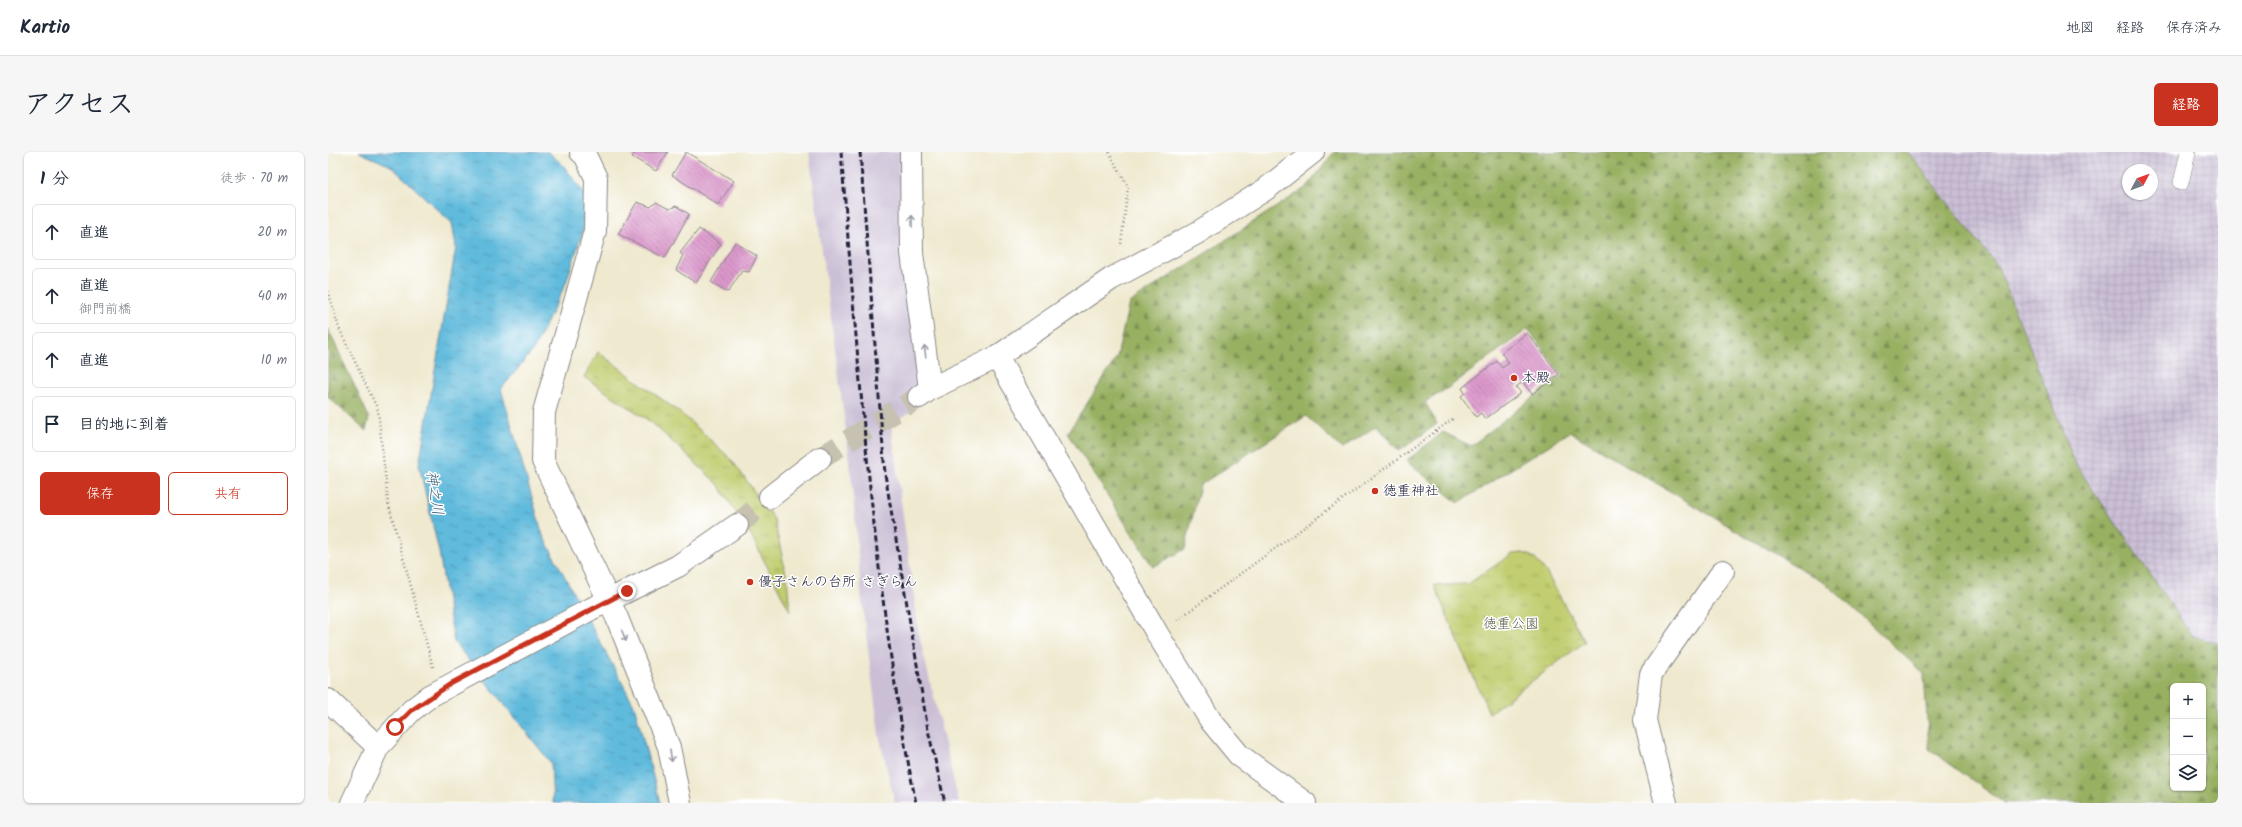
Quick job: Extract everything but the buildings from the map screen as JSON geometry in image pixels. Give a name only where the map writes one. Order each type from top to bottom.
[{"type":"street","points":[[911,152],[912,253],[924,393],[997,357],[1111,278],[1197,233],[1266,189],[1313,152]]},
{"type":"street","points":[[584,153],[596,178],[595,230],[544,412],[543,461],[600,604],[669,747],[680,803]]},
{"type":"street","points":[[997,357],[1154,628],[1210,721],[1239,755],[1304,803]]},
{"type":"street","points":[[770,497],[820,458]]},
{"type":"street","points":[[352,803],[378,747],[412,710],[446,687],[600,604],[678,566],[737,525]]},
{"type":"street","points":[[1666,803],[1645,720],[1651,674],[1723,571]]},
{"type":"street","points":[[328,700],[378,747]]},
{"type":"lane","points":[[2181,183],[2188,152]]},
{"type":"path","points":[[1109,152],[1128,187],[1123,235],[1111,278]]},
{"type":"path","points":[[328,291],[339,328],[378,410],[388,502],[446,687]]},
{"type":"path","points":[[1198,605],[1454,418]]},
{"type":"shaded area","points":[[809,152],[903,152],[924,381],[919,406],[891,425],[919,635],[959,803],[895,803],[879,735],[862,602],[850,462]]},
{"type":"shaded area","points":[[1893,152],[2218,152],[2218,706],[2206,690],[2206,683],[2201,683]]},
{"type":"green space","points":[[1334,152],[1908,152],[1998,267],[2076,465],[2192,636],[2218,643],[2218,803],[2004,803],[1929,749],[1924,674],[1828,585],[1570,432],[1458,503],[1406,461],[1443,432],[1471,446],[1562,375],[1528,329],[1448,388],[1425,402],[1437,424],[1399,451],[1376,426],[1342,449],[1306,416],[1200,485],[1185,549],[1153,567],[1068,433],[1117,357],[1129,303],[1307,187]]},
{"type":"green space","points":[[328,329],[369,417],[366,431],[328,397]]},
{"type":"green space","points":[[598,352],[683,415],[731,459],[774,519],[787,579],[790,611],[754,541],[718,484],[651,422],[584,377]]},
{"type":"green space","name":"徳重公園","points":[[1523,553],[1533,557],[1545,570],[1585,642],[1489,713],[1434,585],[1468,584],[1512,554]]},
{"type":"water","name":"神之川","points":[[359,152],[548,152],[563,165],[592,203],[566,283],[534,349],[501,389],[543,536],[634,705],[660,803],[553,803],[551,763],[454,642],[439,552],[419,465],[456,247],[452,223],[391,166]]},
{"type":"tunnel","points":[[820,458],[919,397]]},
{"type":"tunnel","points":[[737,525],[770,497]]},
{"type":"railway","points":[[841,152],[861,397],[878,560],[901,722],[916,803]]},
{"type":"railway","points":[[860,152],[885,474],[928,730],[945,803]]},
{"type":"place","name":"本殿","points":[[1514,378]]},
{"type":"place","name":"徳重神社","points":[[1375,491]]},
{"type":"place","name":"優子さんの台所 さぎらん","points":[[750,582]]},
{"type":"route","points":[[395,727],[412,710],[430,696],[452,683],[627,591]]}]
